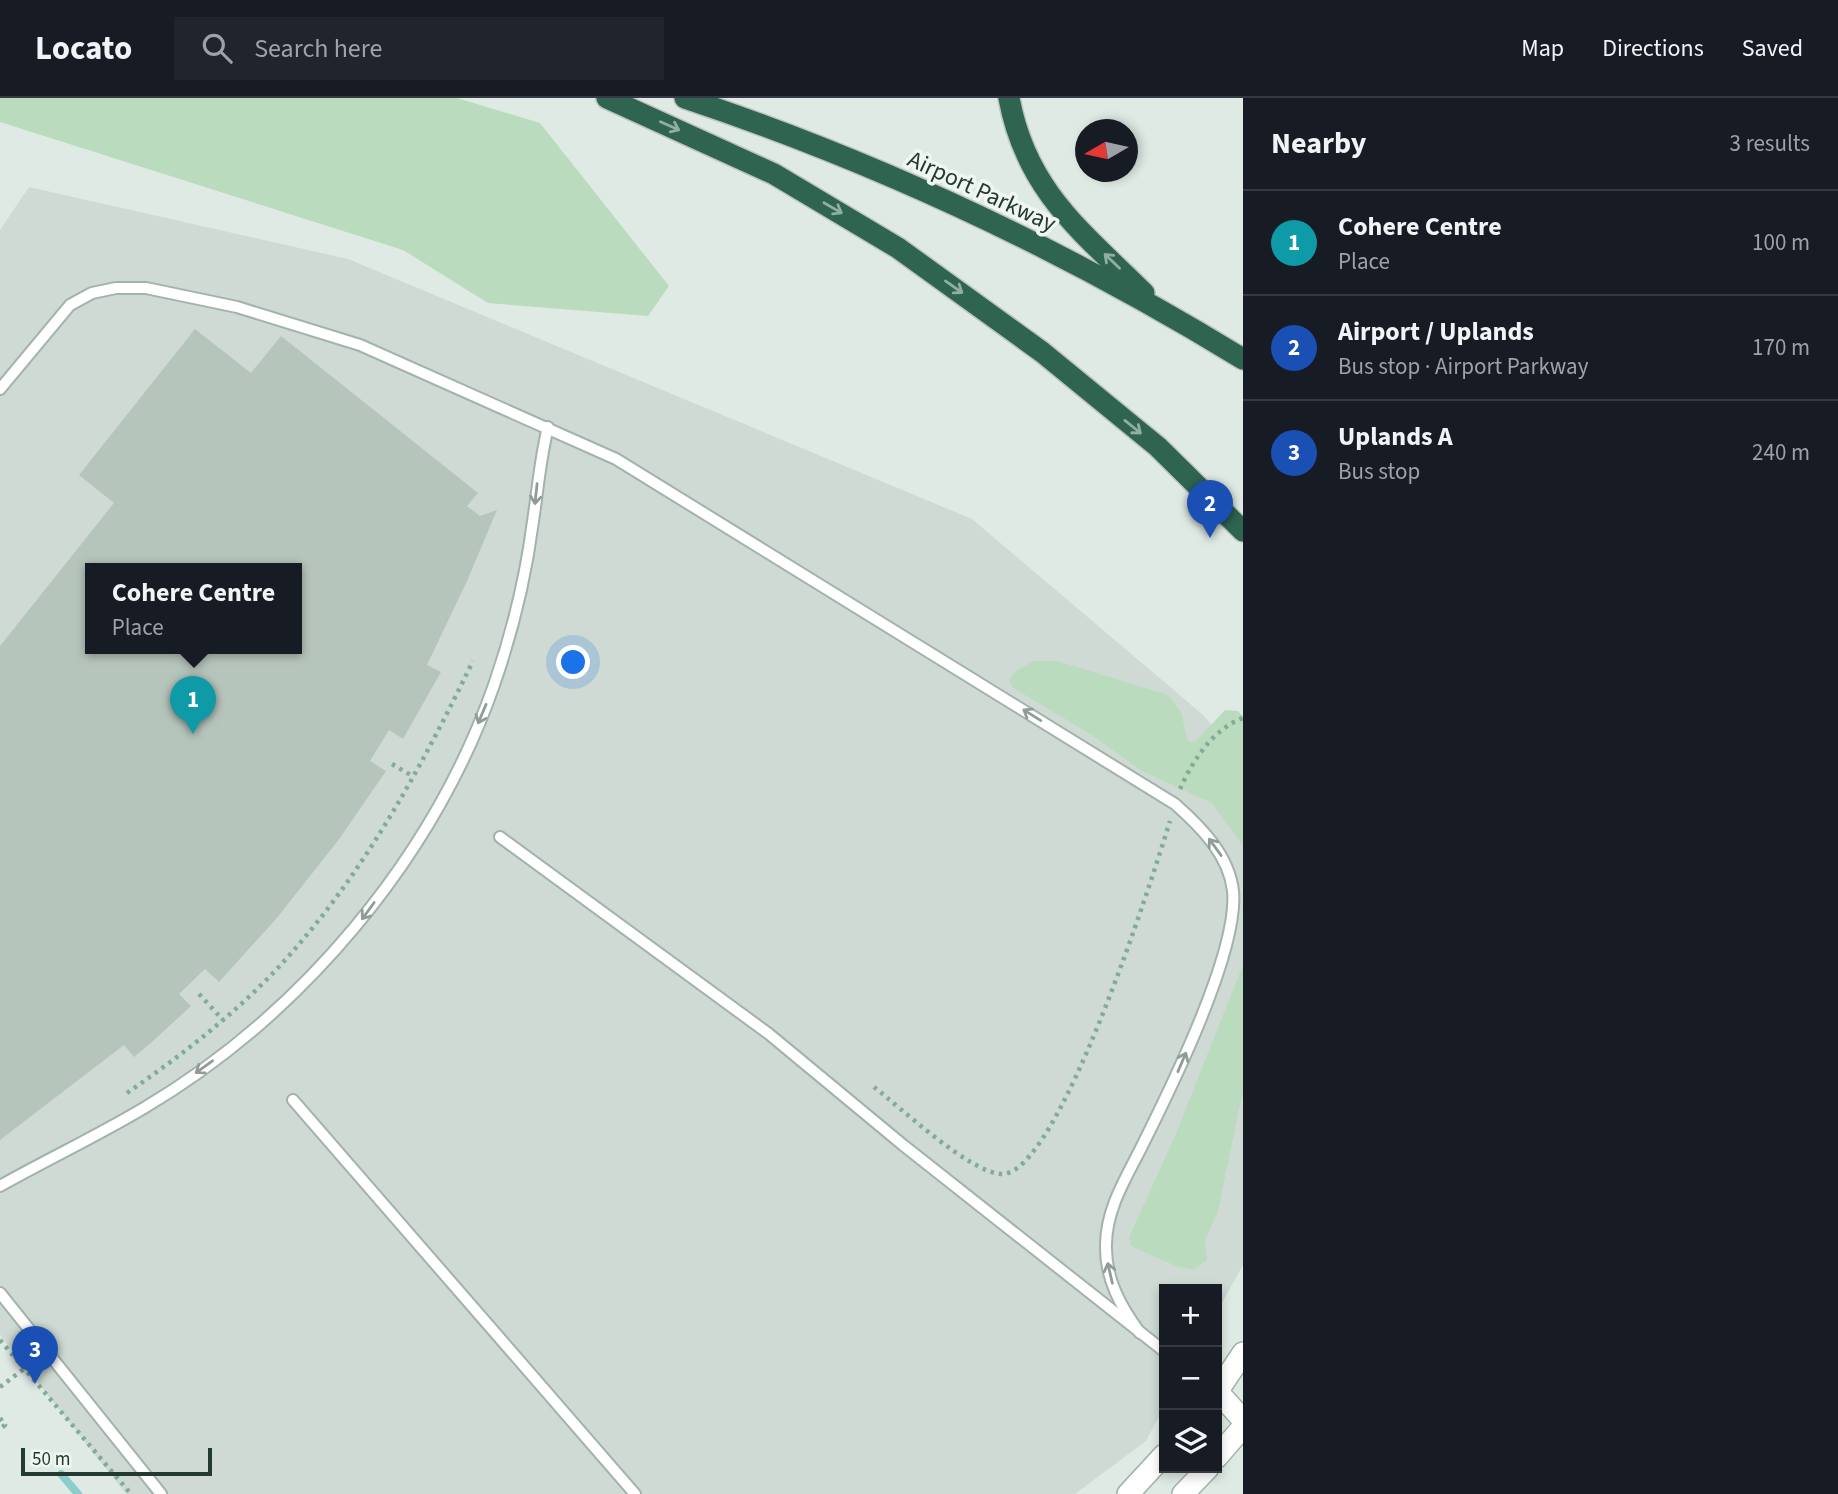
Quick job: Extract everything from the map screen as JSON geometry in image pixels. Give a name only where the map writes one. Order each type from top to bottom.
[{"type":"highway","points":[[607,98],[774,174],[898,248],[1042,352],[1158,447],[1241,527]]},
{"type":"highway","name":"Airport Parkway","points":[[685,98],[846,158],[936,197],[1161,309],[1243,359]]},
{"type":"highway","points":[[1009,98],[1016,131],[1029,165],[1049,197],[1161,309]]},
{"type":"main road","points":[[1222,1384],[1243,1353]]},
{"type":"main road","points":[[1222,1397],[1243,1420]]},
{"type":"main road","points":[[1222,1451],[1243,1427]]},
{"type":"main road","points":[[1128,1494],[1159,1460]]},
{"type":"main road","points":[[1183,1494],[1203,1473]]},
{"type":"lane","points":[[0,389],[70,305],[92,293],[116,288],[146,288],[237,307],[360,345],[616,459],[1175,804],[1195,822],[1223,858],[1230,877],[1233,903],[1220,961],[1196,1028],[1108,1220],[1108,1269],[1125,1311],[1140,1333]]},
{"type":"lane","points":[[0,1186],[145,1108],[242,1040],[284,1004],[349,936],[401,866],[443,796],[494,686],[523,576],[548,428]]},
{"type":"lane","points":[[500,837],[769,1034],[1159,1347]]},
{"type":"lane","points":[[293,1100],[635,1494]]},
{"type":"lane","points":[[0,1293],[161,1494]]},
{"type":"path","points":[[127,1093],[180,1056],[223,1020],[273,973],[316,925],[355,872],[414,777],[473,661]]},
{"type":"path","points":[[874,1087],[960,1155],[986,1170],[1003,1175],[1019,1167],[1035,1149],[1054,1116],[1104,1017],[1175,804],[1198,756],[1216,735],[1243,718]]},
{"type":"path","points":[[392,764],[414,777]]},
{"type":"path","points":[[199,994],[223,1020]]},
{"type":"path","points":[[0,1340],[131,1494]]},
{"type":"path","points":[[0,1387],[46,1351]]},
{"type":"path","points":[[0,1418],[5,1425],[0,1429]]},
{"type":"shaded area","points":[[29,187],[348,259],[972,519],[1202,714],[1243,759],[1243,1265],[1222,1303],[1222,1284],[1159,1284],[1159,1416],[1146,1441],[1075,1494],[126,1494],[0,1335],[0,230]]},
{"type":"green space","points":[[0,98],[457,98],[540,123],[669,286],[648,316],[488,303],[403,250],[0,122]]},
{"type":"green space","points":[[1034,661],[1057,661],[1168,695],[1181,712],[1188,741],[1195,742],[1225,710],[1238,711],[1243,716],[1243,846],[1212,803],[1140,770],[1092,735],[1012,687],[1009,681],[1016,671]]},
{"type":"green space","points":[[1243,965],[1243,1090],[1218,1211],[1205,1240],[1207,1260],[1194,1270],[1176,1266],[1131,1246],[1129,1238],[1175,1136]]},
{"type":"building","points":[[195,329],[251,373],[281,336],[478,493],[467,506],[480,516],[497,510],[427,665],[441,672],[403,739],[389,730],[370,761],[386,771],[340,838],[276,919],[219,982],[205,969],[179,994],[191,1006],[153,1041],[134,1057],[124,1045],[0,1140],[0,646],[114,503],[79,475]]},
{"type":"waterway","points":[[61,1474],[78,1494]]},
{"type":"place","name":"Airport / Uplands","points":[[1210,538]]},
{"type":"place","name":"Cohere Centre","points":[[193,734]]},
{"type":"place","name":"Uplands A","points":[[35,1384]]}]
